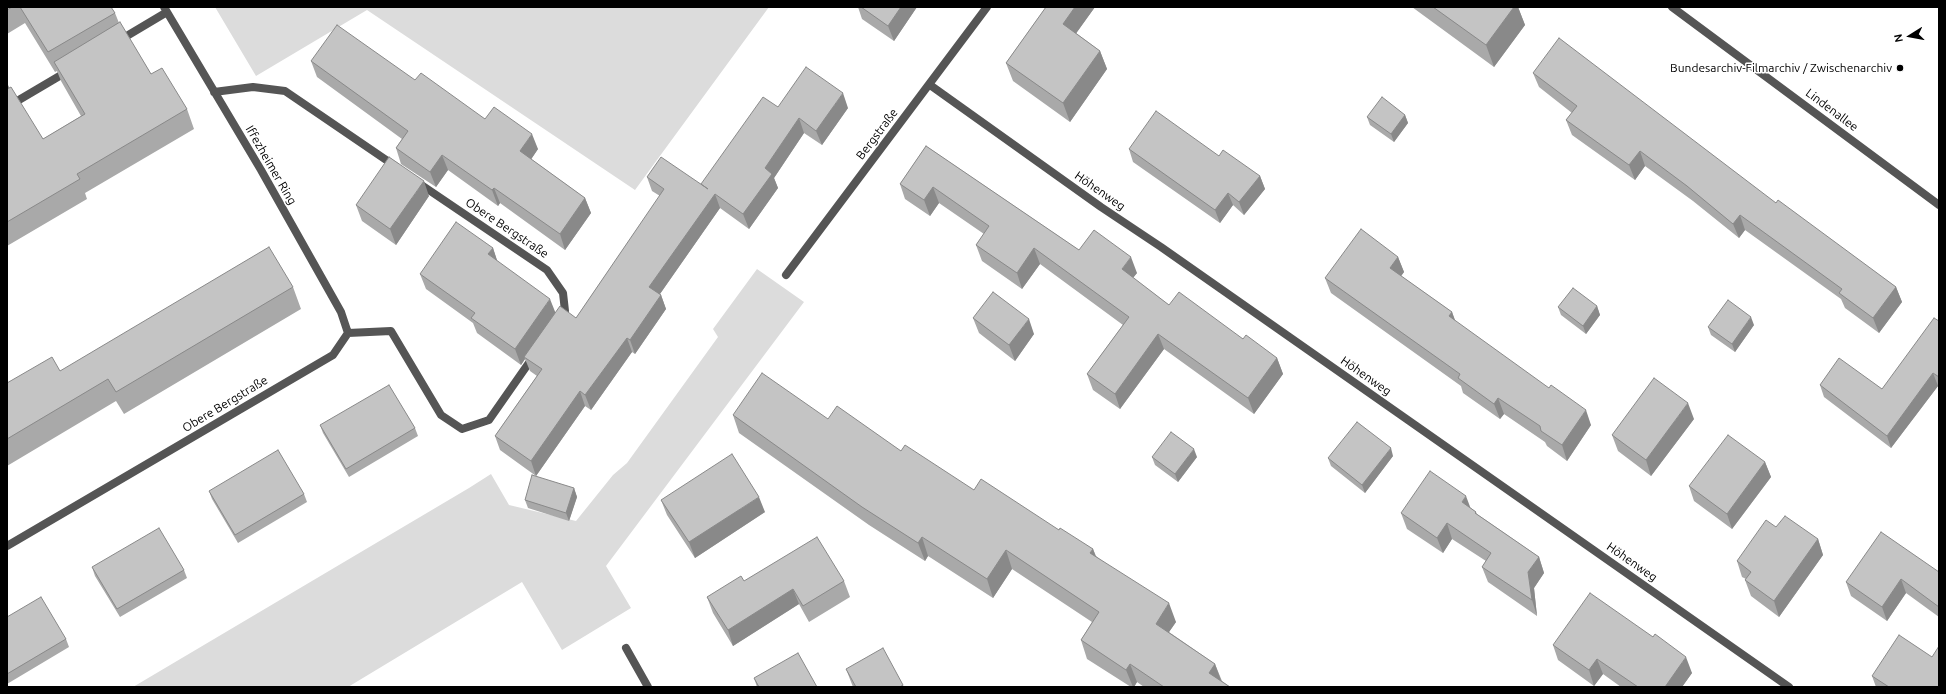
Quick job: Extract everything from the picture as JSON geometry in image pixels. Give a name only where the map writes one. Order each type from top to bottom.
[{"type":"street","name":"Bergstraße","points":[[786,275],[987,7]]},
{"type":"street","name":"Lindenallee","points":[[1672,7],[1939,205]]},
{"type":"street","name":"Iffezheimer Ring","points":[[114,44],[166,10],[262,170],[341,312],[348,333]]},
{"type":"street","points":[[7,107],[74,67]]},
{"type":"street","name":"Höhenweg","points":[[930,85],[1101,207],[1162,247],[1789,687]]},
{"type":"street","name":"Obere Bergstraße","points":[[214,92],[253,87],[285,91],[547,270],[563,293],[565,311],[556,324]]},
{"type":"street","points":[[348,333],[391,331],[441,415],[462,429],[489,420],[538,350]]},
{"type":"street","name":"Obere Bergstraße","points":[[7,546],[333,355],[348,333]]},
{"type":"street","points":[[626,648],[648,687]]},
{"type":"shaded area","points":[[215,7],[769,7],[635,190],[367,10],[256,76]]},
{"type":"shaded area","points":[[757,269],[804,302],[606,566],[631,608],[562,650],[522,582],[348,687],[133,687],[491,474],[509,505],[576,521],[613,475],[627,463],[718,337],[713,329]]},
{"type":"building","points":[[20,7],[111,7],[115,13],[48,52]]},
{"type":"building","points":[[861,7],[901,7],[888,26]]},
{"type":"building","points":[[1046,7],[1075,7],[1063,24],[1100,51],[1063,103],[1006,63]]},
{"type":"building","points":[[1433,7],[1514,7],[1486,45]]},
{"type":"building","points":[[120,22],[151,74],[162,68],[187,109],[77,174],[80,179],[7,222],[7,89],[11,87],[43,139],[85,114],[54,62]]},
{"type":"building","points":[[337,25],[415,80],[421,73],[485,119],[494,107],[532,134],[520,151],[585,198],[560,234],[494,188],[492,190],[442,155],[430,172],[396,148],[408,131],[311,61]]},
{"type":"building","points":[[1559,38],[1776,203],[1778,200],[1896,287],[1873,318],[1839,293],[1842,289],[1740,215],[1733,224],[1687,186],[1640,151],[1629,165],[1566,120],[1577,106],[1533,73]]},
{"type":"building","points":[[806,67],[843,93],[816,131],[799,118],[765,168],[772,174],[743,214],[715,194],[649,287],[661,295],[630,340],[627,338],[585,395],[580,391],[531,461],[495,436],[542,369],[524,357],[560,306],[576,318],[664,189],[647,177],[661,157],[708,189],[701,184],[763,97],[778,107]]},
{"type":"building","points":[[1382,97],[1405,115],[1391,134],[1367,117]]},
{"type":"building","points":[[1156,111],[1219,156],[1223,150],[1260,176],[1239,202],[1228,193],[1215,210],[1129,149]]},
{"type":"building","points":[[926,146],[1079,250],[1094,230],[1131,257],[1122,269],[1169,305],[1179,292],[1243,339],[1246,335],[1277,358],[1248,398],[1158,334],[1115,394],[1087,374],[1129,317],[1034,248],[1017,273],[976,245],[989,226],[933,187],[924,200],[900,184]]},
{"type":"building","points":[[389,157],[424,181],[390,229],[356,205]]},
{"type":"building","points":[[456,222],[493,248],[488,254],[550,299],[515,349],[471,318],[475,313],[420,274]]},
{"type":"building","points":[[1361,229],[1398,257],[1390,268],[1452,312],[1449,316],[1549,388],[1551,385],[1586,410],[1562,445],[1541,431],[1540,426],[1498,398],[1494,404],[1458,378],[1460,374],[1325,278]]},
{"type":"building","points":[[269,247],[293,287],[116,392],[108,379],[7,439],[7,383],[52,357],[60,371]]},
{"type":"building","points":[[1573,288],[1597,306],[1583,326],[1558,307]]},
{"type":"building","points":[[993,292],[1029,319],[1009,345],[973,318]]},
{"type":"building","points":[[1728,300],[1751,317],[1732,344],[1708,327]]},
{"type":"building","points":[[1934,318],[1939,321],[1939,377],[1933,373],[1887,436],[1820,385],[1839,358],[1882,389]]},
{"type":"building","points":[[762,373],[828,419],[837,406],[901,451],[905,445],[974,490],[981,479],[1059,530],[1060,528],[1093,549],[1090,553],[1169,603],[1156,624],[1215,664],[1209,673],[1230,687],[1164,687],[1130,664],[1126,670],[1081,640],[1099,612],[1006,550],[987,579],[922,537],[918,543],[862,507],[733,415]]},
{"type":"building","points":[[1654,378],[1688,403],[1646,460],[1612,435]]},
{"type":"building","points":[[389,385],[415,428],[346,469],[320,425]]},
{"type":"building","points":[[1357,422],[1391,448],[1362,485],[1328,458]]},
{"type":"building","points":[[1171,432],[1194,449],[1175,474],[1152,457]]},
{"type":"building","points":[[1728,435],[1765,462],[1727,514],[1689,486]]},
{"type":"building","points":[[278,450],[304,494],[235,535],[209,491]]},
{"type":"building","points":[[732,454],[759,497],[689,542],[661,500]]},
{"type":"building","points":[[1430,471],[1466,496],[1462,502],[1476,512],[1475,513],[1539,557],[1528,572],[1532,600],[1482,567],[1491,553],[1447,523],[1437,538],[1401,513]]},
{"type":"building","points":[[532,475],[574,488],[566,513],[525,500]]},
{"type":"building","points":[[1785,516],[1818,539],[1774,601],[1745,580],[1751,572],[1737,561],[1766,520],[1776,527]]},
{"type":"building","points":[[159,528],[184,570],[117,609],[92,567]]},
{"type":"building","points":[[1881,532],[1939,572],[1939,607],[1901,579],[1882,607],[1846,582]]},
{"type":"building","points":[[817,537],[844,581],[803,606],[793,589],[728,630],[707,597],[741,576],[744,581]]},
{"type":"building","points":[[1590,593],[1653,637],[1655,634],[1686,657],[1665,687],[1638,687],[1597,659],[1589,670],[1553,645]]},
{"type":"building","points":[[41,597],[66,639],[7,674],[7,617]]},
{"type":"building","points":[[1899,635],[1932,657],[1939,646],[1939,687],[1889,687],[1872,676]]},
{"type":"building","points":[[883,648],[903,685],[900,687],[856,687],[846,669]]},
{"type":"building","points":[[798,653],[817,687],[759,687],[754,678]]},
{"type":"place","name":"Bundesarchiv-Filmarchiv / Zwischenarchiv","points":[[1900,68]]}]
